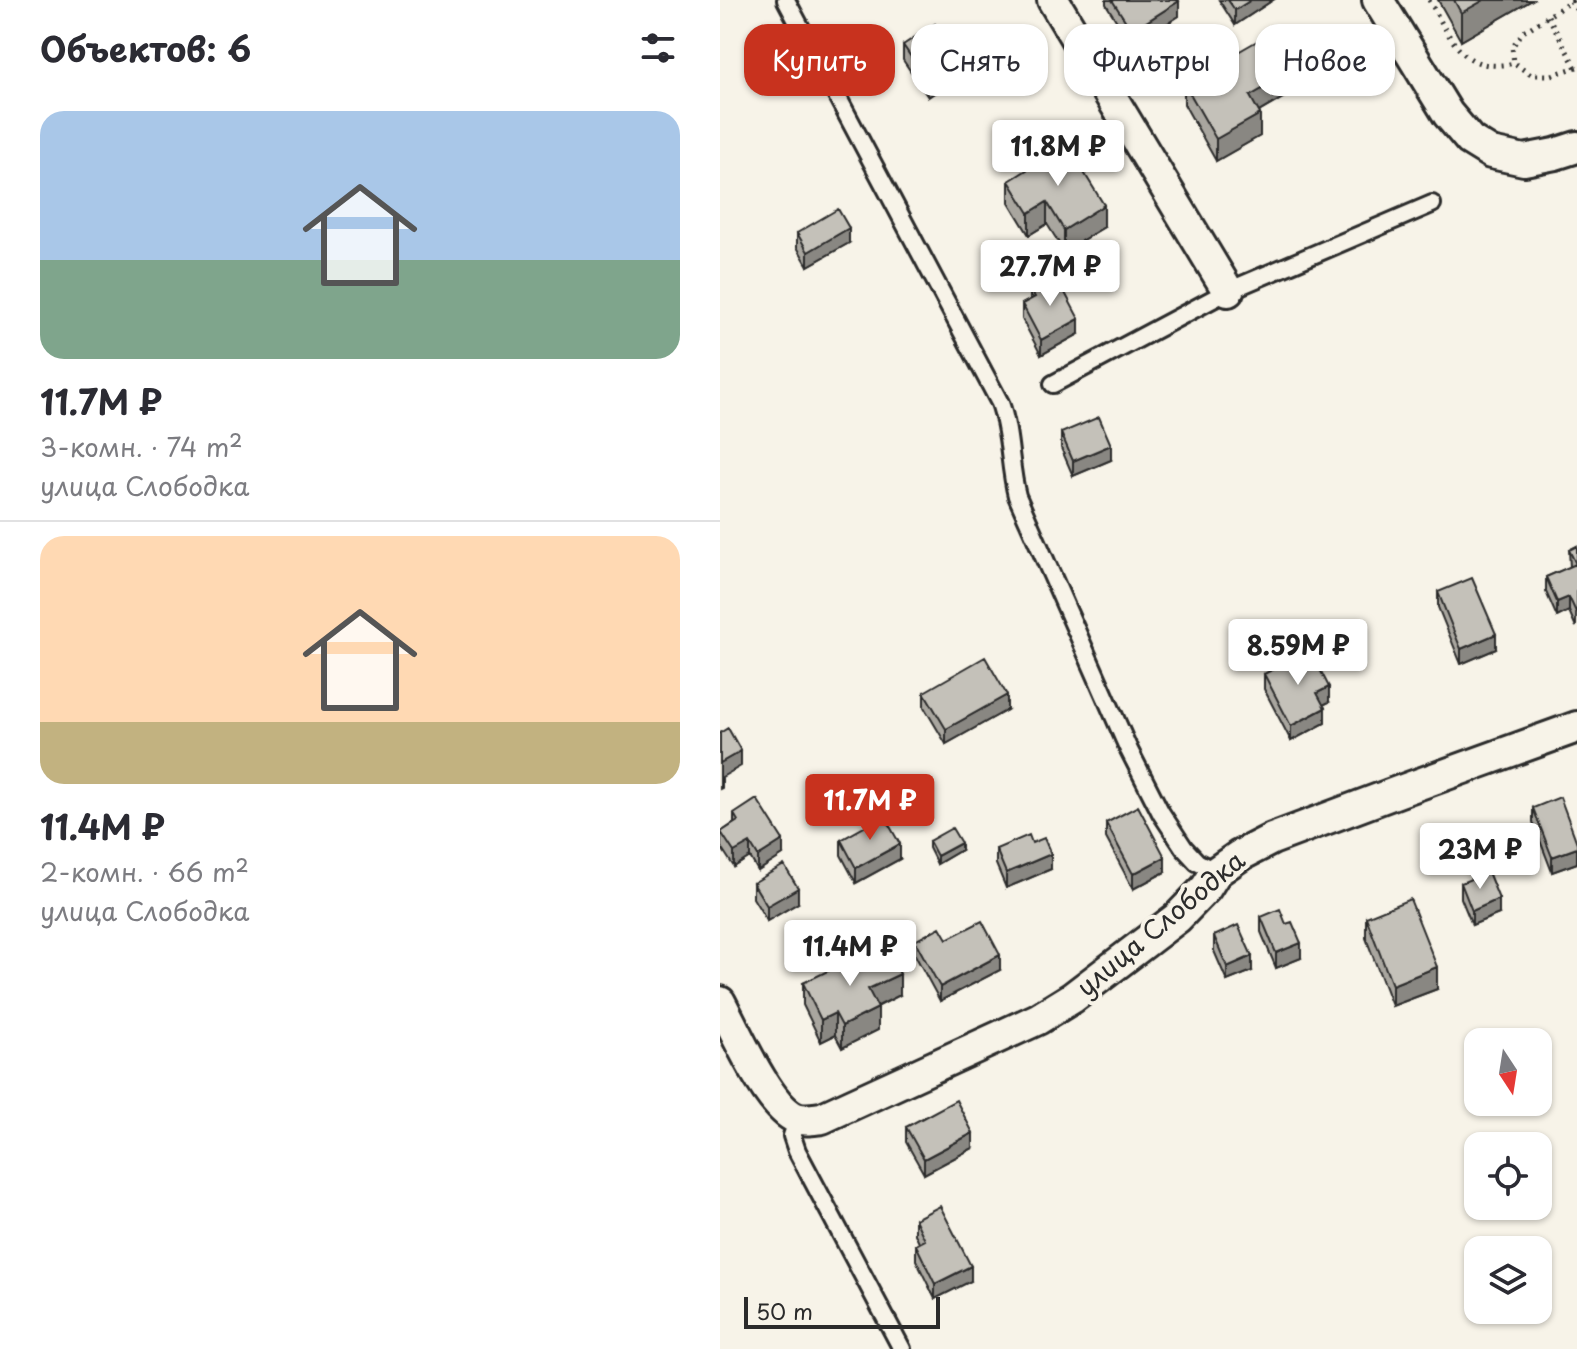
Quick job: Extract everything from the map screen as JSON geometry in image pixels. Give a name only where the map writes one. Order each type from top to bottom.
[{"type":"street","points":[[1053,0],[1228,291]]},
{"type":"street","points":[[1378,0],[1448,114],[1470,140],[1491,153],[1524,160],[1577,147]]},
{"type":"street","name":"улица Слободка","points":[[798,1119],[822,1118],[849,1107],[1038,1019],[1177,918],[1206,888],[1216,872],[1272,839],[1577,727]]},
{"type":"street","points":[[720,1002],[770,1093],[781,1109],[798,1119]]},
{"type":"lane","points":[[786,0],[1000,403],[1006,422],[1010,470],[1017,496],[1129,750],[1161,813],[1184,848],[1197,862],[1216,872]]},
{"type":"lane","points":[[1053,384],[1228,291],[1432,204]]},
{"type":"lane","points":[[798,1119],[792,1136],[797,1151],[902,1349]]},
{"type":"path","points":[[1429,0],[1457,48],[1470,60],[1495,67],[1514,63],[1531,75],[1552,75],[1576,67],[1548,16]]},
{"type":"path","points":[[1514,63],[1512,47],[1522,33],[1572,0],[1577,11]]},
{"type":"building","points":[[1112,0],[1179,1],[1143,24],[1127,24]]},
{"type":"building","points":[[1228,0],[1251,0],[1235,10]]},
{"type":"building","points":[[1454,0],[1484,0],[1461,13]]},
{"type":"building","points":[[911,40],[911,57],[903,45]]},
{"type":"building","points":[[1255,42],[1255,93],[1250,96],[1260,114],[1216,139],[1191,96],[1239,96],[1239,51]]},
{"type":"building","points":[[1067,145],[1104,205],[1064,230],[1047,202],[1029,213],[1009,181]]},
{"type":"building","points":[[838,209],[849,228],[808,252],[797,233]]},
{"type":"building","points":[[1055,274],[1079,319],[1041,340],[1022,304],[1035,297],[1030,288]]},
{"type":"building","points":[[1099,417],[1111,445],[1073,461],[1061,433]]},
{"type":"building","points":[[1577,546],[1576,612],[1569,597],[1557,602],[1546,577],[1576,564],[1569,550]]},
{"type":"building","points":[[1472,578],[1496,634],[1461,649],[1438,592]]},
{"type":"building","points":[[1310,650],[1329,687],[1317,693],[1325,708],[1291,726],[1264,674]]},
{"type":"building","points":[[985,657],[1007,695],[946,729],[924,692]]},
{"type":"building","points":[[728,728],[741,751],[720,763],[720,733]]},
{"type":"building","points":[[1560,797],[1577,848],[1552,857],[1533,808]]},
{"type":"building","points":[[757,799],[783,840],[758,856],[750,843],[734,852],[721,832],[738,821],[734,814]]},
{"type":"building","points":[[1138,806],[1165,857],[1133,874],[1106,823]]},
{"type":"building","points":[[884,816],[900,844],[856,868],[841,840]]},
{"type":"building","points":[[952,828],[961,843],[937,856],[929,841]]},
{"type":"building","points":[[1029,835],[1032,843],[1044,838],[1051,854],[1006,873],[996,849]]},
{"type":"building","points":[[784,865],[798,888],[767,906],[753,883]]},
{"type":"building","points":[[1488,872],[1499,899],[1472,911],[1461,883]]},
{"type":"building","points":[[1410,899],[1437,967],[1392,985],[1366,917]]},
{"type":"building","points":[[1280,909],[1286,924],[1292,922],[1301,943],[1276,953],[1261,917]]},
{"type":"building","points":[[982,921],[1000,955],[940,987],[915,941],[940,927],[947,939]]},
{"type":"building","points":[[1238,925],[1252,956],[1227,967],[1214,936]]},
{"type":"building","points":[[889,952],[900,974],[868,989],[878,1008],[842,1026],[835,1013],[821,1020],[803,983],[858,956],[862,965]]},
{"type":"building","points":[[956,1100],[973,1133],[924,1159],[906,1127]]},
{"type":"building","points":[[940,1206],[971,1266],[935,1284],[916,1245],[925,1240],[915,1219]]}]
